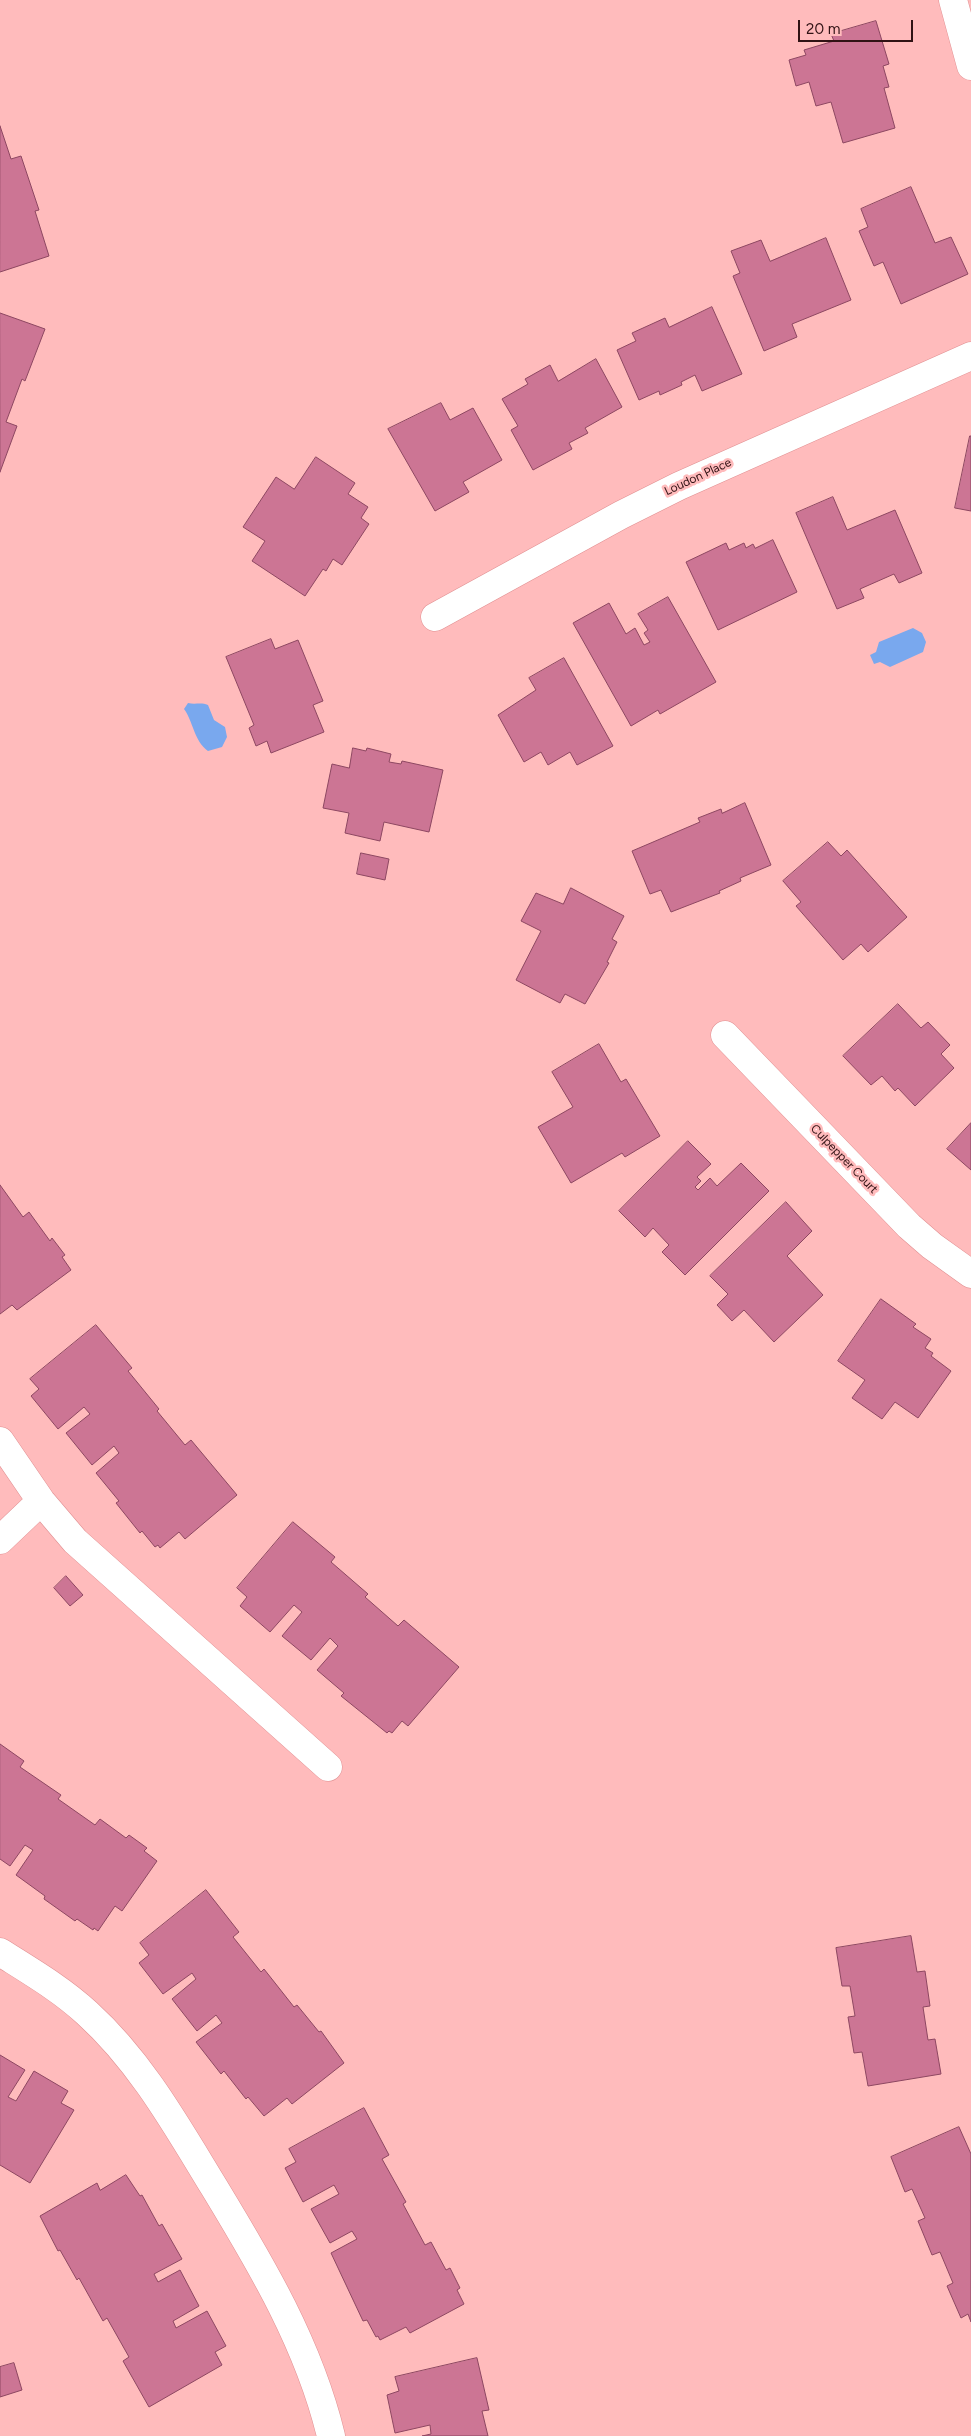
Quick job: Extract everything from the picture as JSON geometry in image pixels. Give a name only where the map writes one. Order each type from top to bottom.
[{"type":"street","points":[[953,0],[971,66]]},
{"type":"street","name":"Loudon Place","points":[[435,616],[679,486],[971,356]]},
{"type":"street","name":"Culpepper Court","points":[[725,1034],[909,1226],[932,1246],[971,1274]]},
{"type":"street","points":[[0,1441],[41,1501],[75,1541],[328,1767]]},
{"type":"street","points":[[0,1540],[41,1501]]},
{"type":"street","points":[[0,1952],[47,1981],[87,2013],[110,2036],[157,2094],[262,2267],[291,2322],[324,2408],[331,2436]]},
{"type":"water","points":[[913,628],[922,633],[926,642],[923,652],[890,667],[880,662],[874,664],[870,655],[876,652],[879,642]]},
{"type":"water","points":[[188,703],[208,705],[214,720],[225,727],[227,737],[222,747],[208,751],[203,747],[184,709]]},
{"type":"building","points":[[876,21],[889,64],[883,66],[889,87],[884,88],[895,128],[843,143],[831,102],[816,106],[809,82],[796,86],[789,60],[806,55],[804,50],[834,41],[831,34]]},
{"type":"building","points":[[0,126],[11,159],[21,156],[39,210],[35,211],[49,256],[0,272]]},
{"type":"building","points":[[911,187],[935,243],[951,237],[968,274],[901,304],[883,262],[874,266],[859,231],[868,227],[861,209]]},
{"type":"building","points":[[826,238],[851,300],[792,324],[797,337],[764,351],[733,276],[740,273],[731,251],[761,240],[770,261]]},
{"type":"building","points":[[712,307],[742,374],[702,391],[695,375],[681,382],[682,385],[660,395],[659,391],[639,400],[617,350],[636,341],[632,333],[665,318],[669,327]]},
{"type":"building","points":[[0,313],[45,329],[25,381],[22,379],[6,422],[17,426],[0,472]]},
{"type":"building","points":[[596,359],[622,407],[585,428],[588,433],[569,443],[572,449],[533,470],[511,430],[518,426],[502,399],[528,384],[525,379],[550,365],[558,381]]},
{"type":"building","points":[[441,403],[450,420],[473,408],[502,460],[463,482],[469,492],[435,511],[388,429]]},
{"type":"building","points":[[971,436],[971,511],[955,508]]},
{"type":"building","points":[[316,457],[355,483],[348,494],[368,507],[361,518],[369,524],[342,565],[333,559],[326,571],[323,569],[305,596],[252,561],[265,541],[243,527],[276,477],[294,489]]},
{"type":"building","points":[[833,497],[847,530],[895,510],[922,573],[899,583],[894,574],[860,589],[864,598],[837,609],[796,513]]},
{"type":"building","points":[[773,540],[797,592],[718,630],[686,562],[726,543],[729,550],[744,543],[746,548],[753,544],[755,548]]},
{"type":"building","points":[[668,597],[716,682],[660,714],[658,710],[631,726],[573,623],[609,603],[626,634],[635,628],[644,645],[650,642],[644,633],[648,630],[638,614]]},
{"type":"building","points":[[271,639],[275,649],[298,640],[323,701],[313,705],[324,732],[271,753],[267,741],[256,746],[249,728],[254,725],[226,657]]},
{"type":"building","points":[[564,658],[613,746],[577,765],[570,752],[548,765],[541,752],[524,762],[498,715],[536,690],[529,678]]},
{"type":"building","points":[[353,748],[366,751],[367,748],[391,754],[389,762],[401,764],[402,761],[443,770],[429,832],[384,822],[380,841],[345,833],[349,813],[323,808],[332,764],[349,768]]},
{"type":"building","points":[[745,803],[771,865],[740,878],[741,881],[719,891],[720,893],[671,912],[661,890],[650,894],[632,851],[700,822],[698,818],[721,809],[722,813]]},
{"type":"building","points":[[828,842],[841,856],[847,850],[907,917],[868,952],[861,944],[843,960],[796,906],[801,902],[783,881]]},
{"type":"building","points":[[361,853],[389,859],[385,880],[357,874]]},
{"type":"building","points":[[571,888],[624,916],[612,939],[617,942],[607,962],[609,963],[585,1004],[565,994],[560,1003],[516,980],[541,931],[521,921],[536,893],[563,904]]},
{"type":"building","points":[[898,1004],[921,1028],[928,1022],[950,1045],[941,1054],[954,1068],[915,1106],[898,1088],[895,1091],[882,1076],[871,1085],[843,1056]]},
{"type":"building","points":[[599,1044],[621,1082],[626,1079],[660,1136],[625,1157],[622,1153],[571,1183],[538,1127],[573,1107],[552,1072]]},
{"type":"building","points":[[971,1123],[971,1170],[947,1149]]},
{"type":"building","points":[[688,1141],[711,1164],[697,1177],[701,1181],[695,1187],[698,1190],[710,1178],[717,1186],[741,1163],[769,1191],[685,1275],[662,1252],[669,1245],[653,1228],[645,1237],[619,1211]]},
{"type":"building","points":[[0,1185],[23,1217],[29,1212],[50,1241],[52,1238],[65,1255],[62,1257],[71,1270],[17,1310],[12,1305],[0,1314]]},
{"type":"building","points":[[786,1202],[812,1231],[787,1256],[823,1295],[774,1342],[744,1310],[732,1321],[717,1305],[728,1294],[710,1276]]},
{"type":"building","points":[[881,1299],[916,1324],[913,1327],[931,1339],[925,1348],[933,1353],[931,1356],[951,1371],[918,1418],[895,1402],[882,1419],[852,1398],[865,1380],[838,1361]]},
{"type":"building","points":[[96,1325],[132,1368],[128,1371],[185,1445],[191,1440],[237,1495],[185,1539],[179,1532],[160,1548],[158,1545],[155,1547],[142,1531],[140,1533],[116,1503],[119,1501],[96,1473],[119,1453],[114,1446],[92,1465],[66,1433],[90,1414],[84,1407],[58,1429],[31,1396],[39,1389],[30,1379]]},
{"type":"building","points":[[293,1522],[335,1557],[331,1562],[368,1594],[365,1597],[398,1626],[404,1620],[459,1667],[408,1726],[402,1721],[392,1733],[389,1731],[387,1733],[341,1696],[344,1693],[317,1670],[338,1646],[330,1638],[311,1660],[282,1636],[302,1612],[294,1605],[270,1632],[240,1606],[247,1597],[237,1588]]},
{"type":"building","points":[[66,1576],[83,1595],[70,1606],[54,1588]]},
{"type":"building","points":[[0,1744],[24,1761],[20,1767],[61,1795],[58,1799],[95,1825],[100,1819],[126,1838],[129,1835],[147,1848],[144,1851],[157,1861],[122,1911],[115,1906],[98,1931],[94,1928],[93,1930],[77,1919],[75,1921],[44,1899],[45,1896],[16,1875],[33,1850],[25,1845],[10,1866],[0,1859]]},
{"type":"building","points":[[206,1890],[239,1932],[233,1937],[261,1972],[264,1969],[294,2007],[297,2005],[319,2032],[321,2031],[344,2063],[292,2104],[287,2098],[264,2116],[248,2097],[246,2099],[224,2071],[221,2074],[196,2042],[222,2023],[216,2015],[197,2031],[172,1999],[196,1979],[192,1973],[163,1994],[139,1963],[149,1955],[140,1943]]},
{"type":"building","points":[[911,1936],[917,1972],[925,1971],[930,2006],[923,2007],[928,2040],[935,2039],[941,2074],[868,2086],[862,2052],[854,2053],[848,2017],[855,2016],[850,1986],[842,1986],[836,1948]]},
{"type":"building","points":[[0,2055],[25,2070],[8,2097],[16,2101],[34,2071],[68,2091],[61,2103],[74,2110],[30,2183],[0,2165]]},
{"type":"building","points":[[364,2108],[389,2155],[382,2159],[406,2202],[403,2204],[425,2245],[431,2242],[446,2270],[450,2268],[460,2288],[457,2290],[464,2304],[410,2333],[406,2327],[380,2340],[378,2336],[376,2337],[367,2320],[363,2321],[331,2253],[357,2239],[352,2231],[330,2243],[311,2209],[339,2194],[334,2185],[303,2202],[285,2168],[296,2162],[289,2149]]},
{"type":"building","points":[[959,2127],[971,2154],[971,2322],[968,2314],[961,2318],[947,2286],[953,2283],[940,2252],[932,2255],[918,2221],[925,2218],[912,2189],[905,2192],[891,2157]]},
{"type":"building","points":[[126,2175],[140,2196],[142,2195],[159,2226],[162,2224],[182,2259],[154,2274],[158,2282],[180,2270],[199,2306],[173,2321],[176,2328],[207,2311],[226,2346],[215,2352],[222,2365],[149,2407],[123,2361],[129,2357],[107,2318],[103,2321],[79,2278],[77,2280],[60,2250],[58,2251],[40,2216],[97,2183],[100,2190]]},
{"type":"building","points":[[477,2358],[489,2410],[482,2411],[488,2436],[422,2436],[431,2434],[430,2425],[395,2433],[387,2395],[399,2391],[395,2377]]},
{"type":"building","points":[[14,2363],[22,2390],[0,2397],[0,2367]]}]
